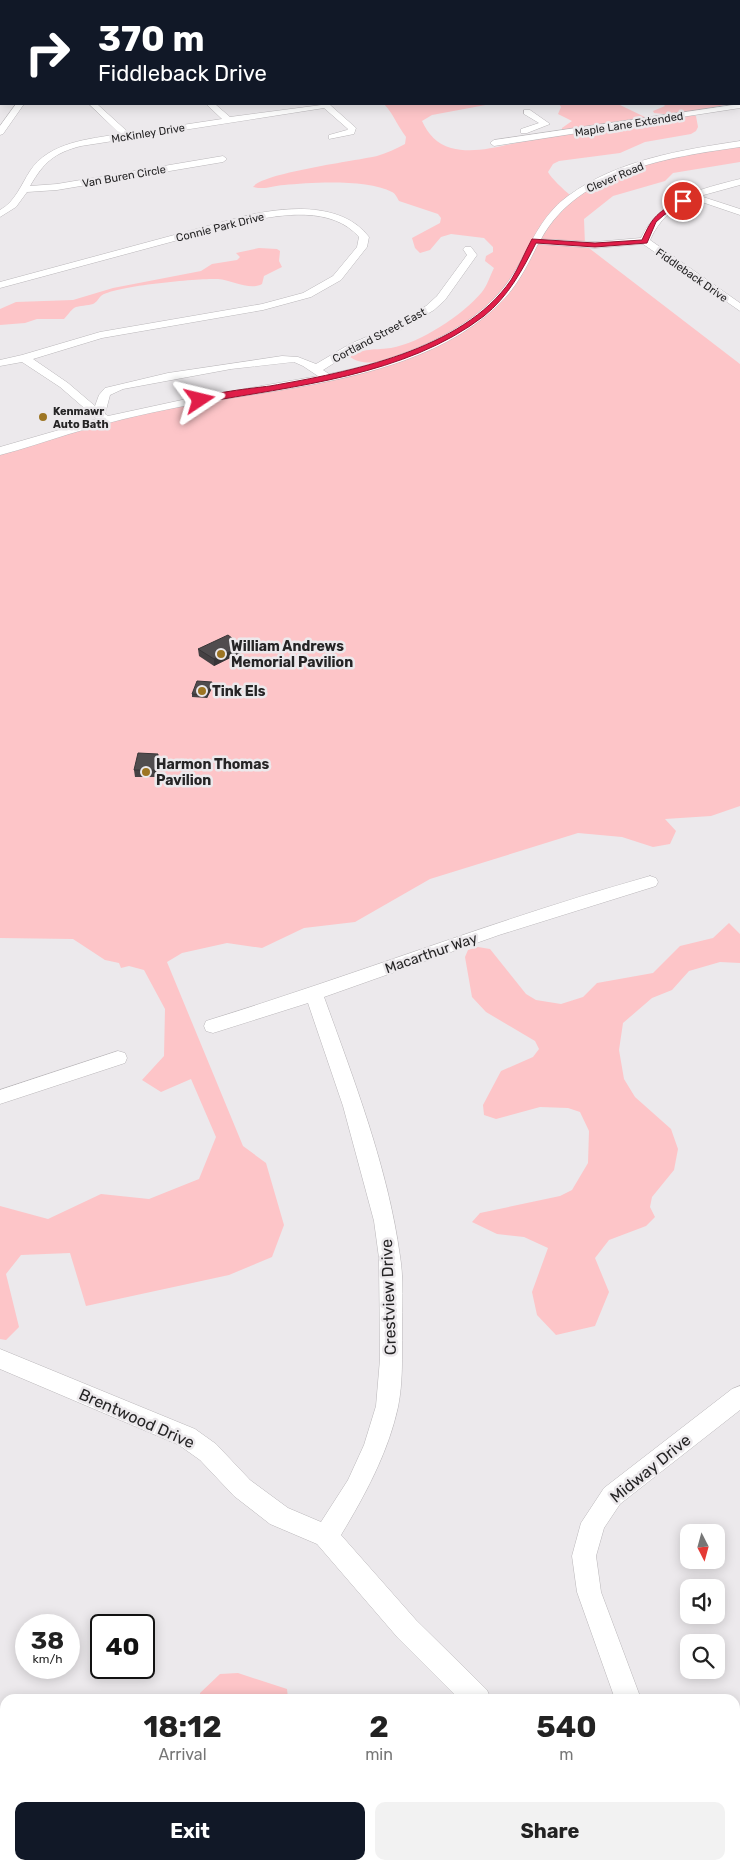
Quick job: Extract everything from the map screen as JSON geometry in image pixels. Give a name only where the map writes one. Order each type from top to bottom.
[{"type":"street","points":[[0,132],[19,105]]},
{"type":"street","points":[[94,105],[127,136]]},
{"type":"street","points":[[211,105],[228,120]]},
{"type":"street","name":"McKinley Drive","points":[[0,214],[14,206],[41,163],[53,154],[83,143],[319,105]]},
{"type":"street","points":[[326,105],[352,128],[351,132],[346,134],[332,136]]},
{"type":"street","name":"Maple Lane Extended","points":[[494,143],[740,106]]},
{"type":"street","points":[[729,108],[740,115]]},
{"type":"street","points":[[527,112],[546,124],[522,132],[523,136],[528,138]]},
{"type":"street","name":"Clever Road","points":[[0,451],[102,417],[328,378],[420,350],[448,336],[483,314],[513,281],[534,241],[552,215],[579,193],[608,178],[665,158],[740,144]]},
{"type":"street","name":"Van Buren Circle","points":[[24,189],[57,187],[223,159]]},
{"type":"street","name":"Fiddleback Drive","points":[[645,241],[653,222],[661,213],[692,196],[740,182]]},
{"type":"street","points":[[692,196],[740,212]]},
{"type":"street","name":"Connie Park Drive","points":[[0,285],[244,219],[274,214],[309,213],[327,216],[353,225],[364,237],[362,247],[337,278],[308,295],[263,307],[100,335],[24,358]]},
{"type":"street","name":"Fiddleback Drive","points":[[534,241],[595,245],[645,241],[740,308]]},
{"type":"street","name":"Cortland Street East","points":[[315,370],[354,346],[396,328],[430,308],[446,293],[472,255],[468,249]]},
{"type":"street","points":[[0,363],[24,358],[64,385],[102,417]]},
{"type":"street","points":[[102,417],[106,392],[127,384],[289,359],[301,361],[328,378]]},
{"type":"street","name":"Macarthur Way","points":[[213,1026],[314,994],[494,931],[650,882]]},
{"type":"street","name":"Crestview Drive","points":[[314,994],[353,1106],[384,1221],[390,1258],[392,1294],[391,1359],[387,1406],[375,1446],[356,1488],[326,1536]]},
{"type":"street","points":[[0,1097],[118,1058]]},
{"type":"street","name":"Brentwood Drive","points":[[0,1359],[187,1437],[208,1452],[242,1488],[279,1516],[326,1536],[407,1629],[473,1694]]},
{"type":"street","name":"Midway Drive","points":[[626,1694],[589,1592],[584,1556],[593,1523],[612,1496],[740,1396]]},
{"type":"shaded area","points":[[385,105],[486,105],[432,115],[422,121],[437,141],[451,148],[461,150],[481,150],[690,115],[696,116],[698,127],[691,134],[645,142],[620,153],[559,161],[553,164],[548,172],[570,195],[510,281],[491,303],[452,332],[416,350],[397,358],[379,362],[363,362],[350,357],[358,352],[391,348],[415,340],[440,327],[464,310],[482,292],[487,284],[494,268],[485,261],[486,256],[493,252],[493,247],[484,238],[451,234],[441,237],[430,250],[420,253],[415,248],[412,238],[440,223],[441,218],[438,214],[399,201],[393,193],[382,188],[339,182],[280,185],[265,188],[253,187],[260,182],[290,172],[377,156],[405,144],[406,137]]},
{"type":"shaded area","points":[[560,105],[620,105],[651,120],[562,130],[572,121],[558,114],[561,107]]},
{"type":"shaded area","points":[[725,105],[674,115],[654,113],[653,111],[665,106]]},
{"type":"shaded area","points":[[740,146],[740,162],[673,173],[665,181],[613,196],[584,219],[585,245],[740,364],[740,806],[711,816],[665,819],[676,831],[670,844],[653,847],[622,837],[578,833],[430,879],[355,922],[304,928],[262,948],[227,943],[182,953],[167,962],[243,1146],[266,1163],[284,1225],[272,1257],[229,1275],[86,1306],[70,1253],[21,1255],[6,1274],[19,1327],[6,1340],[0,1339],[0,1206],[48,1219],[101,1194],[149,1199],[199,1179],[216,1137],[191,1079],[161,1092],[142,1080],[164,1056],[165,1009],[144,970],[129,966],[121,968],[119,963],[105,960],[73,939],[0,938],[0,451],[105,420],[327,378],[420,350],[483,314],[504,292],[553,215],[593,185],[636,167],[665,158]]},
{"type":"shaded area","points":[[259,248],[277,249],[280,251],[279,261],[282,267],[264,276],[262,284],[257,286],[246,286],[218,279],[176,281],[138,286],[108,292],[93,304],[74,308],[64,319],[37,319],[25,323],[0,325],[0,309],[16,302],[73,300],[113,288],[201,271],[212,264],[237,260],[240,257],[236,253]]},
{"type":"shaded area","points":[[729,923],[740,934],[740,963],[720,962],[689,971],[672,990],[652,998],[623,1023],[619,1050],[624,1079],[635,1097],[671,1129],[678,1149],[674,1170],[652,1197],[650,1207],[655,1217],[646,1226],[609,1240],[595,1258],[609,1292],[595,1326],[556,1335],[537,1315],[532,1292],[548,1248],[524,1237],[497,1234],[472,1222],[480,1213],[560,1196],[572,1190],[588,1163],[589,1131],[580,1112],[568,1108],[540,1107],[496,1119],[484,1115],[483,1105],[501,1071],[533,1057],[539,1049],[535,1041],[486,1012],[472,997],[465,957],[468,950],[478,947],[490,949],[526,994],[536,1000],[561,1004],[583,997],[597,983],[653,973],[680,946],[713,938]]},
{"type":"shaded area","points":[[238,1673],[287,1689],[288,1694],[200,1694],[220,1674]]},
{"type":"building","points":[[228,635],[242,646],[214,659],[198,649]]},
{"type":"building","name":"Tink Els","points":[[197,681],[212,682],[207,695],[192,694]]},
{"type":"building","points":[[138,753],[158,754],[154,770],[134,770]]},
{"type":"place","name":"Kenmawr Auto Bath","points":[[43,417]]},
{"type":"place","name":"William Andrews Memorial Pavilion","points":[[221,654]]},
{"type":"place","name":"Tink Els","points":[[202,691]]},
{"type":"place","name":"Harmon Thomas Pavilion","points":[[146,772]]},
{"type":"route","points":[[200,400],[328,378],[420,350],[448,336],[483,314],[513,281],[534,241],[595,245],[645,241],[653,222],[661,213],[683,201]]}]
